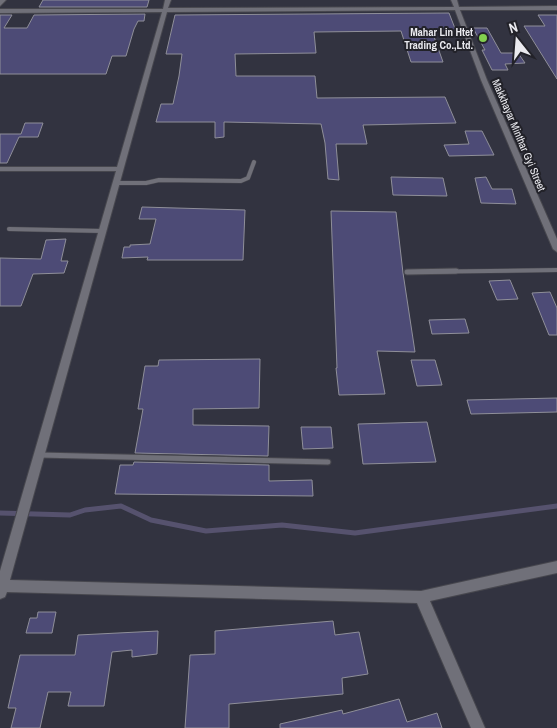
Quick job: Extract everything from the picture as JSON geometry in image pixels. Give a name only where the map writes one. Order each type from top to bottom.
[{"type":"street","points":[[0,4],[3,0]]},
{"type":"street","points":[[168,0],[118,183],[1,588],[421,597],[557,567]]},
{"type":"street","name":"Makkhayar Minthar Gyi Street","points":[[454,0],[484,80],[557,250]]},
{"type":"street","points":[[0,11],[557,8]]},
{"type":"street","points":[[0,169],[121,169]]},
{"type":"street","points":[[421,597],[478,728]]},
{"type":"lane","points":[[118,183],[146,183],[159,180],[241,181],[248,178],[254,162]]},
{"type":"lane","points":[[9,229],[104,231]]},
{"type":"lane","points":[[407,272],[557,270]]},
{"type":"lane","points":[[40,455],[328,462]]},
{"type":"shaded area","points":[[0,0],[557,0],[557,728],[0,728]]},
{"type":"building","points":[[43,0],[149,0],[147,7],[39,7]]},
{"type":"building","points":[[449,13],[456,31],[432,31],[443,62],[411,62],[401,31],[314,32],[316,53],[235,54],[236,76],[315,76],[317,98],[445,97],[456,123],[363,125],[367,144],[336,144],[339,180],[328,179],[325,143],[321,124],[224,122],[224,137],[215,138],[215,122],[156,122],[161,104],[173,104],[179,76],[182,54],[166,54],[175,15]]},
{"type":"building","points":[[145,14],[144,21],[138,21],[134,29],[126,56],[112,56],[106,74],[0,74],[0,15],[12,15],[4,28],[27,28],[34,15]]},
{"type":"building","points":[[538,15],[557,15],[557,79],[524,26],[545,26]]},
{"type":"building","points":[[473,28],[487,28],[501,53],[518,53],[525,63],[505,64],[508,70],[492,70],[482,50],[485,50]]},
{"type":"building","points":[[25,123],[43,123],[38,137],[19,137],[7,163],[0,163],[0,134],[21,134]]},
{"type":"building","points":[[465,131],[482,131],[494,155],[449,156],[444,145],[469,144]]},
{"type":"building","points":[[391,177],[443,178],[447,196],[393,195]]},
{"type":"building","points":[[486,177],[492,189],[512,189],[516,204],[481,203],[475,178]]},
{"type":"building","points":[[142,207],[245,210],[243,260],[147,260],[148,257],[122,258],[124,247],[150,244],[156,219],[139,219]]},
{"type":"building","points":[[331,211],[396,212],[415,352],[377,351],[385,394],[339,395],[336,368]]},
{"type":"building","points":[[66,239],[61,261],[68,261],[64,273],[33,274],[21,306],[0,306],[0,258],[41,259],[46,240]]},
{"type":"building","points":[[510,280],[518,299],[497,300],[489,281]]},
{"type":"building","points":[[550,292],[557,308],[557,335],[549,335],[532,293]]},
{"type":"building","points":[[465,319],[469,333],[432,334],[429,320]]},
{"type":"building","points":[[260,359],[259,408],[193,409],[193,425],[269,426],[268,456],[135,453],[143,409],[138,409],[145,366],[158,366],[159,360]]},
{"type":"building","points":[[411,360],[435,360],[442,385],[417,386]]},
{"type":"building","points":[[557,398],[557,412],[471,414],[467,400]]},
{"type":"building","points":[[427,422],[436,462],[363,464],[358,424]]},
{"type":"building","points":[[301,427],[331,427],[333,448],[303,449]]},
{"type":"building","points":[[134,462],[269,465],[269,481],[312,480],[313,496],[115,494],[120,465],[133,465]]},
{"type":"building","points":[[38,612],[56,612],[52,633],[26,633],[30,618],[37,618]]},
{"type":"building","points":[[333,621],[335,635],[359,632],[368,674],[342,678],[343,694],[229,704],[229,728],[185,728],[190,655],[215,654],[215,631]]},
{"type":"building","points":[[158,631],[157,654],[132,657],[132,650],[112,652],[104,706],[68,706],[71,692],[48,692],[40,728],[11,728],[16,708],[8,708],[20,655],[75,655],[78,635]]},
{"type":"building","points":[[399,699],[407,722],[437,713],[442,728],[280,728],[280,724],[342,710],[343,714]]},
{"type":"waterway","points":[[0,513],[70,515],[85,510],[121,506],[151,520],[206,531],[282,525],[355,533],[557,506]]},
{"type":"place","name":"Mahar Lin Htet Trading Co.,Ltd.","points":[[483,38]]}]
